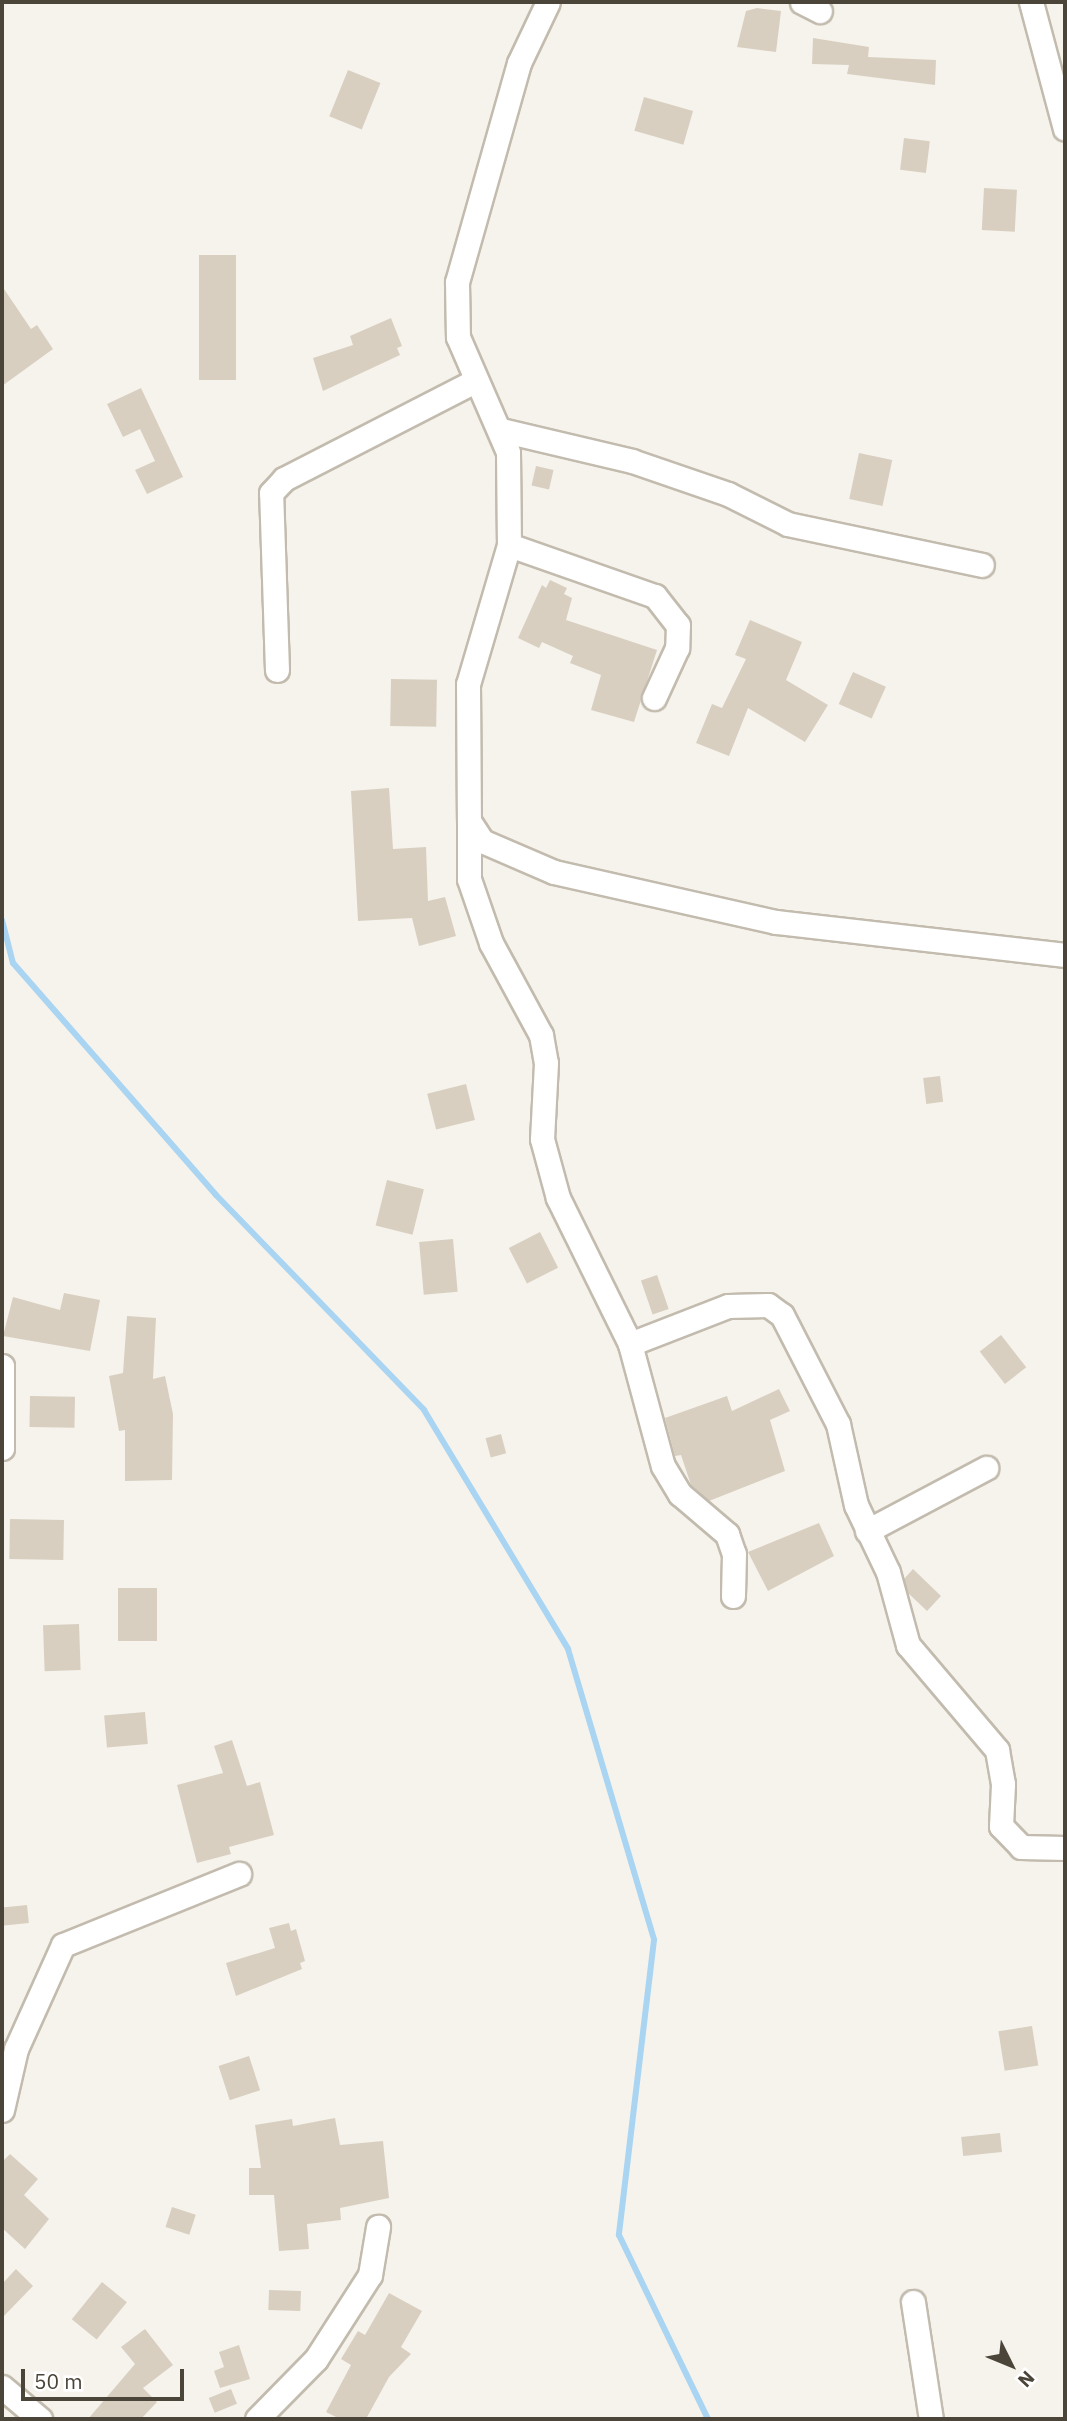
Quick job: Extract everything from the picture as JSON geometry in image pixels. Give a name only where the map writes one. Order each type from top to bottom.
[{"type":"street","points":[[548,2],[519,63],[457,282],[458,337],[508,452],[509,545],[468,684],[469,879],[491,943],[541,1035],[547,1063],[542,1139],[558,1198],[630,1345],[663,1466],[680,1494],[727,1534],[734,1554],[733,1596]]},
{"type":"street","points":[[1031,2],[1065,129]]},
{"type":"street","points":[[277,670],[271,493],[284,479],[475,381]]},
{"type":"street","points":[[500,430],[632,461],[728,494],[788,524],[982,565]]},
{"type":"street","points":[[509,545],[656,596],[678,625],[677,648],[654,698]]},
{"type":"street","points":[[469,821],[482,841],[554,872],[776,922],[1065,955]]},
{"type":"street","points":[[630,1345],[728,1307],[768,1305],[782,1315],[838,1424],[867,1531],[888,1572],[908,1645],[996,1749],[1003,1784],[1000,1826],[1021,1847],[1065,1848]]},
{"type":"street","points":[[2,1366],[2,1448]]},
{"type":"street","points":[[867,1531],[986,1468]]},
{"type":"street","points":[[2,2110],[16,2049],[63,1945],[239,1874]]},
{"type":"street","points":[[257,2419],[316,2359],[370,2275],[378,2227]]},
{"type":"street","points":[[914,2302],[931,2419]]},
{"type":"street","points":[[2,2387],[40,2419]]},
{"type":"building","points":[[757,8],[781,11],[776,52],[737,47],[746,11]]},
{"type":"building","points":[[813,38],[869,47],[868,57],[936,60],[935,85],[847,74],[849,65],[812,64]]},
{"type":"building","points":[[348,70],[380,83],[362,129],[329,116]]},
{"type":"building","points":[[644,97],[693,111],[683,145],[634,131]]},
{"type":"building","points":[[904,138],[930,141],[926,173],[900,170]]},
{"type":"building","points":[[984,188],[1017,190],[1015,232],[982,230]]},
{"type":"building","points":[[199,255],[236,255],[236,380],[199,380]]},
{"type":"building","points":[[2,286],[31,329],[37,325],[53,349],[2,386]]},
{"type":"building","points":[[391,318],[402,346],[397,348],[400,355],[323,391],[313,358],[353,345],[350,336]]},
{"type":"building","points":[[141,388],[183,477],[147,494],[135,470],[155,461],[140,429],[123,437],[107,404]]},
{"type":"building","points":[[859,453],[892,460],[882,506],[849,499]]},
{"type":"building","points":[[536,466],[554,470],[549,490],[532,485]]},
{"type":"building","points":[[550,580],[567,588],[564,594],[572,598],[566,620],[657,650],[634,722],[591,710],[601,675],[570,663],[573,656],[542,642],[539,648],[518,638],[542,585],[546,588]]},
{"type":"building","points":[[750,620],[802,642],[786,680],[828,705],[805,742],[748,708],[729,756],[696,743],[712,704],[722,708],[746,659],[735,655]]},
{"type":"building","points":[[853,672],[886,687],[872,719],[839,704]]},
{"type":"building","points":[[391,679],[437,680],[436,727],[390,726]]},
{"type":"building","points":[[389,788],[393,849],[426,847],[428,901],[445,897],[456,936],[419,946],[412,918],[358,921],[351,791]]},
{"type":"building","points":[[940,1076],[943,1102],[926,1104],[923,1078]]},
{"type":"building","points":[[466,1084],[475,1120],[436,1130],[427,1094]]},
{"type":"building","points":[[387,1180],[424,1189],[413,1235],[376,1226]]},
{"type":"building","points":[[540,1232],[558,1268],[527,1284],[509,1248]]},
{"type":"building","points":[[453,1239],[458,1292],[424,1295],[419,1242]]},
{"type":"building","points":[[657,1275],[669,1309],[653,1315],[641,1281]]},
{"type":"building","points":[[64,1293],[100,1300],[90,1351],[3,1336],[13,1297],[60,1310]]},
{"type":"building","points":[[127,1316],[156,1318],[153,1379],[165,1376],[173,1414],[172,1480],[125,1481],[125,1430],[119,1431],[109,1376],[123,1373]]},
{"type":"building","points":[[1001,1335],[1026,1367],[1005,1384],[980,1352]]},
{"type":"building","points":[[779,1389],[790,1411],[770,1420],[785,1471],[709,1501],[691,1485],[681,1455],[675,1456],[665,1418],[727,1396],[732,1411]]},
{"type":"building","points":[[30,1396],[75,1397],[74,1428],[29,1427]]},
{"type":"building","points":[[501,1434],[506,1453],[491,1457],[486,1438]]},
{"type":"building","points":[[10,1519],[64,1520],[63,1560],[9,1559]]},
{"type":"building","points":[[819,1523],[834,1556],[768,1591],[748,1552]]},
{"type":"building","points":[[913,1569],[941,1596],[927,1611],[908,1593],[904,1579]]},
{"type":"building","points":[[118,1588],[157,1588],[157,1641],[118,1641]]},
{"type":"building","points":[[79,1624],[81,1670],[45,1671],[43,1625]]},
{"type":"building","points":[[145,1712],[148,1744],[107,1747],[104,1716]]},
{"type":"building","points":[[232,1740],[247,1786],[260,1782],[274,1835],[229,1847],[231,1854],[197,1863],[177,1785],[223,1773],[214,1746]]},
{"type":"building","points":[[27,1905],[29,1923],[4,1926],[2,1908]]},
{"type":"building","points":[[289,1923],[291,1931],[296,1929],[305,1961],[300,1963],[302,1969],[236,1996],[226,1963],[275,1948],[269,1928]]},
{"type":"building","points":[[1032,2026],[1038,2066],[1005,2071],[998,2031]]},
{"type":"building","points":[[249,2056],[260,2090],[230,2100],[219,2066]]},
{"type":"building","points":[[335,2118],[340,2145],[383,2141],[389,2198],[340,2208],[341,2220],[307,2224],[309,2249],[279,2251],[274,2195],[249,2195],[249,2168],[261,2168],[255,2125],[292,2119],[293,2126]]},
{"type":"building","points":[[1000,2133],[1002,2152],[963,2156],[961,2137]]},
{"type":"building","points":[[10,2154],[38,2179],[24,2195],[49,2219],[25,2249],[2,2228],[2,2162]]},
{"type":"building","points":[[172,2207],[196,2215],[189,2235],[166,2227]]},
{"type":"building","points":[[16,2269],[33,2286],[2,2318],[2,2284]]},
{"type":"building","points":[[102,2282],[127,2302],[97,2339],[72,2319]]},
{"type":"building","points":[[269,2290],[301,2291],[300,2311],[268,2310]]},
{"type":"building","points":[[389,2293],[422,2311],[401,2347],[411,2354],[389,2377],[366,2419],[340,2419],[326,2412],[351,2365],[341,2359],[358,2331],[365,2335]]},
{"type":"building","points":[[145,2329],[173,2365],[143,2388],[157,2402],[141,2419],[88,2419],[135,2364],[121,2347]]},
{"type":"building","points":[[239,2345],[250,2379],[220,2388],[214,2371],[224,2367],[219,2352]]},
{"type":"building","points":[[231,2389],[237,2404],[215,2413],[209,2398]]},
{"type":"waterway","points":[[2,920],[13,963],[216,1195],[424,1410],[568,1649],[654,1940],[619,2235],[708,2419]]}]
